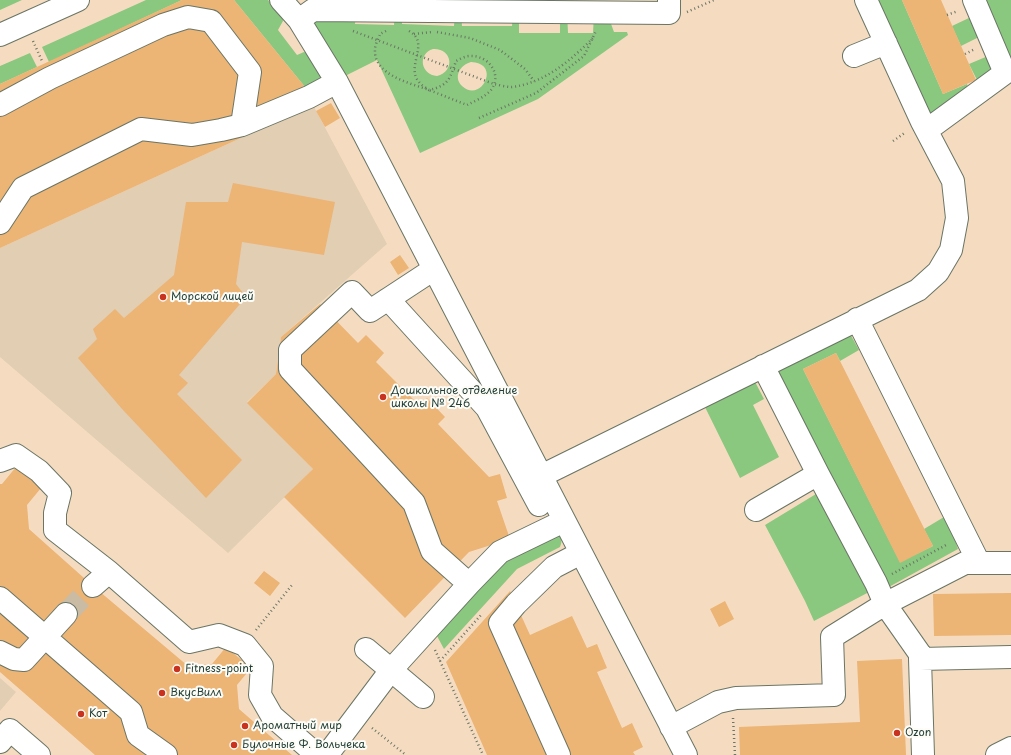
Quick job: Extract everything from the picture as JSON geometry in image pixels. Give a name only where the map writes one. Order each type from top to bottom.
[{"type":"street","points":[[0,35],[78,0]]},
{"type":"street","points":[[281,0],[299,20],[337,82],[541,476],[558,524]]},
{"type":"street","points":[[541,476],[856,319],[918,290],[938,272],[951,250],[957,218],[952,181],[920,129],[922,122],[866,0]]},
{"type":"street","points":[[920,129],[1005,73],[974,0]]},
{"type":"street","points":[[299,20],[313,10],[669,7]]},
{"type":"street","points":[[0,105],[50,78],[163,25],[188,17],[211,21],[250,72],[242,125]]},
{"type":"street","points":[[854,56],[886,43]]},
{"type":"street","points":[[0,223],[23,188],[141,129],[192,135],[242,125],[309,96],[337,82]]},
{"type":"street","points":[[434,269],[370,310],[352,292],[290,350],[290,369],[414,504],[432,551],[469,584]]},
{"type":"street","points":[[388,299],[487,408],[558,524],[581,553],[686,755]]},
{"type":"street","points":[[856,319],[979,563]]},
{"type":"street","points":[[763,366],[876,583],[885,604],[920,654],[923,755]]},
{"type":"street","points":[[0,461],[16,455],[39,471],[60,493],[55,513],[55,530],[109,572],[189,642],[219,636],[245,645],[262,666],[260,695],[272,716],[317,755]]},
{"type":"street","points":[[756,510],[818,474]]},
{"type":"street","points":[[327,755],[391,670],[500,552],[558,524]]},
{"type":"street","points":[[560,755],[500,623],[516,604],[554,567],[581,553]]},
{"type":"street","points":[[671,727],[718,702],[736,698],[834,695],[832,637],[885,604],[965,563],[1011,563]]},
{"type":"street","points":[[93,586],[109,572]]},
{"type":"street","points":[[0,598],[131,712],[138,735],[166,755]]},
{"type":"street","points":[[0,652],[14,659],[24,660],[66,614]]},
{"type":"street","points":[[366,649],[423,697]]},
{"type":"street","points":[[920,659],[1011,657]]},
{"type":"street","points":[[0,742],[10,730],[39,755]]},
{"type":"street","points":[[997,755],[1011,748]]},
{"type":"path","points":[[669,7],[684,13],[714,0]]},
{"type":"path","points":[[392,28],[380,34],[375,48],[377,60],[383,70],[395,77],[467,105],[477,100],[491,89],[494,84],[494,70],[489,62],[478,56],[468,56],[456,62],[447,82],[440,88],[429,90],[418,82],[415,74],[414,63],[419,51],[418,43],[414,34]]},
{"type":"path","points":[[403,28],[414,34],[435,32],[470,38],[500,50],[525,69],[534,81]]},
{"type":"path","points":[[378,40],[494,84],[511,87],[540,79],[577,55],[593,38]]},
{"type":"path","points":[[33,41],[38,52]]},
{"type":"path","points":[[479,118],[536,93],[584,56]]},
{"type":"path","points":[[893,141],[920,129]]},
{"type":"path","points":[[876,583],[948,543]]},
{"type":"path","points":[[245,645],[292,584]]},
{"type":"path","points":[[426,631],[483,755]]},
{"type":"path","points":[[357,715],[406,755]]},
{"type":"shaded area","name":"Морской лицей","points":[[313,105],[387,244],[281,337],[276,374],[247,402],[313,469],[228,553],[0,357],[0,248]]},
{"type":"shaded area","points":[[0,678],[16,692],[0,711]]},
{"type":"green space","points":[[0,0],[22,0],[0,10]]},
{"type":"green space","points":[[146,0],[182,0],[49,62],[42,47]]},
{"type":"green space","points":[[234,0],[268,0],[282,14],[283,21],[278,30],[297,55],[304,52],[308,53],[323,80],[305,87]]},
{"type":"green space","points":[[875,0],[902,0],[943,94],[967,84],[969,91],[927,117]]},
{"type":"green space","points":[[981,0],[1011,0],[1011,74]]},
{"type":"green space","points":[[356,10],[355,24],[394,25],[395,11],[402,11],[402,24],[454,26],[455,11],[461,11],[462,26],[512,26],[513,12],[519,12],[519,33],[560,33],[560,12],[567,12],[568,33],[593,33],[594,13],[607,13],[614,32],[627,32],[628,35],[538,99],[420,153],[377,60],[341,78],[302,18]],"holes":[[[433,49],[444,52],[448,56],[449,60],[447,70],[437,76],[427,72],[423,64],[425,55]],[[471,62],[480,64],[485,69],[487,75],[481,87],[476,90],[469,90],[462,86],[458,79],[461,69]]]},
{"type":"green space","points":[[971,17],[979,37],[961,46],[952,26]]},
{"type":"green space","points":[[30,53],[37,67],[0,84],[0,66]]},
{"type":"green space","points":[[988,56],[995,73],[979,84],[969,64]]},
{"type":"green space","points":[[848,330],[859,350],[840,361],[836,353],[803,369],[900,562],[933,546],[924,529],[944,517],[958,549],[887,588],[766,371]]},
{"type":"green space","points":[[753,378],[764,399],[753,405],[779,457],[740,478],[703,403]]},
{"type":"green space","points":[[816,494],[871,591],[814,621],[765,525]]},
{"type":"green space","points":[[559,536],[561,539],[560,547],[517,569],[444,649],[437,636],[507,557]]},
{"type":"building","points":[[182,0],[234,0],[305,87],[313,105],[0,248],[0,84]]},
{"type":"building","points":[[902,0],[941,0],[976,80],[943,94]]},
{"type":"building","points":[[331,103],[340,118],[325,127],[316,111]]},
{"type":"building","points":[[233,183],[335,202],[324,255],[242,242],[236,284],[246,297],[179,375],[188,383],[177,394],[242,460],[206,498],[123,410],[78,358],[97,339],[93,329],[115,309],[124,318],[174,275],[186,202],[228,202]]},
{"type":"building","points":[[400,255],[409,268],[398,275],[390,262]]},
{"type":"building","points":[[320,304],[358,343],[366,335],[384,353],[376,362],[420,406],[427,398],[445,417],[438,424],[489,477],[500,474],[507,498],[497,501],[510,539],[469,552],[405,618],[284,497],[313,469],[247,403],[276,374],[281,337]]},
{"type":"building","points":[[836,353],[933,546],[900,563],[803,369]]},
{"type":"building","points":[[16,467],[41,488],[27,505],[29,529],[93,586],[188,666],[212,664],[226,647],[251,668],[237,685],[239,709],[292,755],[95,755],[0,672],[0,484],[2,484]]},
{"type":"building","points":[[264,571],[280,583],[270,596],[254,583]]},
{"type":"building","points":[[510,591],[530,635],[572,616],[587,648],[597,644],[607,668],[597,672],[622,728],[632,723],[643,747],[633,752],[635,755],[487,755],[446,662]]},
{"type":"building","points":[[1011,593],[1011,635],[934,636],[933,594]]},
{"type":"building","points":[[725,601],[734,619],[719,627],[710,609]]},
{"type":"building","points":[[902,659],[906,755],[740,755],[739,727],[860,722],[857,661]]},
{"type":"tunnel","points":[[66,614],[93,586]]},
{"type":"place","name":"Морской лицей","points":[[163,297]]},
{"type":"place","name":"Дошкольное отделение школы № 246","points":[[383,397]]},
{"type":"place","name":"Fitness-point","points":[[177,669]]},
{"type":"place","name":"ВкусВилл","points":[[162,693]]},
{"type":"place","name":"Кот","points":[[81,714]]},
{"type":"place","name":"Ароматный мир","points":[[245,726]]},
{"type":"place","name":"Ozon","points":[[897,733]]},
{"type":"place","name":"Булочные Ф. Вольчека","points":[[234,745]]}]
